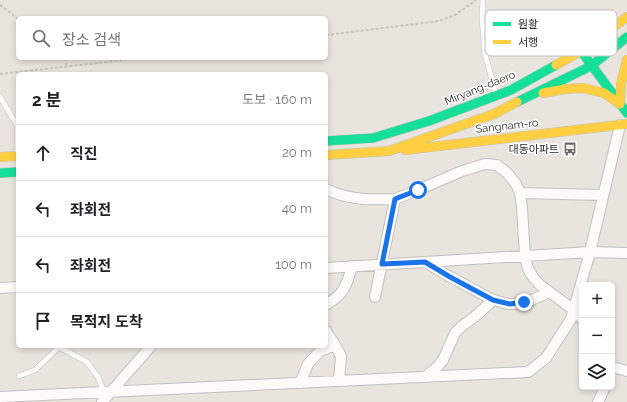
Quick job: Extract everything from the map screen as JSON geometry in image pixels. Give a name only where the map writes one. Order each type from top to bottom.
[{"type":"main road","name":"Miryang-daero","points":[[617,24],[627,17]]},
{"type":"main road","points":[[617,45],[627,37]]},
{"type":"main road","name":"Miryang-daero","points":[[328,141],[373,138],[429,122],[511,90],[572,56]]},
{"type":"main road","points":[[584,56],[627,113]]},
{"type":"main road","points":[[328,155],[389,151],[494,114],[591,66],[603,56]]},
{"type":"main road","points":[[620,104],[621,84],[627,60]]},
{"type":"main road","points":[[532,95],[565,89],[583,88],[604,93],[620,104]]},
{"type":"main road","name":"Sangnam-ro","points":[[389,151],[623,125]]},
{"type":"main road","points":[[0,157],[16,156]]},
{"type":"main road","points":[[0,173],[16,172]]},
{"type":"street","points":[[0,397],[106,395],[300,383],[528,372],[546,358],[571,319],[623,125]]},
{"type":"street","points":[[328,190],[335,194],[346,196],[373,199],[395,199],[462,171],[486,164],[497,165],[507,173],[516,184],[520,193],[525,256],[528,269],[540,285],[574,310],[581,318]]},
{"type":"street","points":[[520,193],[603,195]]},
{"type":"street","points":[[375,297],[395,199]]},
{"type":"street","points":[[328,268],[590,252],[627,253]]},
{"type":"street","points":[[425,262],[493,300],[510,304],[524,302],[549,292]]},
{"type":"street","points":[[328,304],[337,297],[345,287],[349,280],[352,266]]},
{"type":"street","points":[[0,288],[16,287]]},
{"type":"street","points":[[425,377],[443,360],[455,333],[493,300]]},
{"type":"street","points":[[328,334],[336,345],[341,356],[339,381]]},
{"type":"street","points":[[328,348],[336,345]]},
{"type":"street","points":[[106,395],[149,348]]},
{"type":"street","points":[[300,383],[308,364],[320,350],[326,348]]},
{"type":"street","points":[[615,368],[627,371]]},
{"type":"street","points":[[598,402],[604,390]]},
{"type":"lane","points":[[483,0],[482,17],[485,54]]},
{"type":"lane","points":[[486,56],[497,95]]},
{"type":"lane","points":[[0,97],[16,122]]},
{"type":"lane","points":[[19,376],[35,370],[58,348]]},
{"type":"lane","points":[[63,348],[87,362],[98,377],[106,395]]},
{"type":"path","points":[[328,35],[439,21],[455,15],[476,0]]},
{"type":"path","points":[[0,5],[16,17]]},
{"type":"path","points":[[65,60],[67,67]]},
{"type":"path","points":[[19,72],[125,60]]},
{"type":"path","points":[[0,74],[16,72]]},
{"type":"traffic: fast","points":[[617,45],[627,37]]},
{"type":"traffic: fast","points":[[585,56],[627,113]]},
{"type":"traffic: fast","points":[[517,102],[591,66],[603,56]]},
{"type":"traffic: fast","points":[[328,141],[373,138],[429,121],[511,90],[556,65]]},
{"type":"traffic: fast","points":[[0,173],[16,172]]},
{"type":"traffic: slow","points":[[617,24],[627,17]]},
{"type":"traffic: slow","points":[[556,65],[572,56]]},
{"type":"traffic: slow","points":[[620,104],[621,84],[627,60]]},
{"type":"traffic: slow","points":[[543,93],[565,89],[583,88],[604,93],[620,104]]},
{"type":"traffic: slow","points":[[328,155],[389,151],[494,114],[517,102]]},
{"type":"traffic: slow","points":[[405,150],[627,124]]},
{"type":"traffic: slow","points":[[0,157],[16,156]]},
{"type":"place","name":"대동아파트","points":[[570,149]]},
{"type":"route","points":[[418,190],[395,199],[382,264],[425,262],[493,300],[510,304],[524,302]]}]
